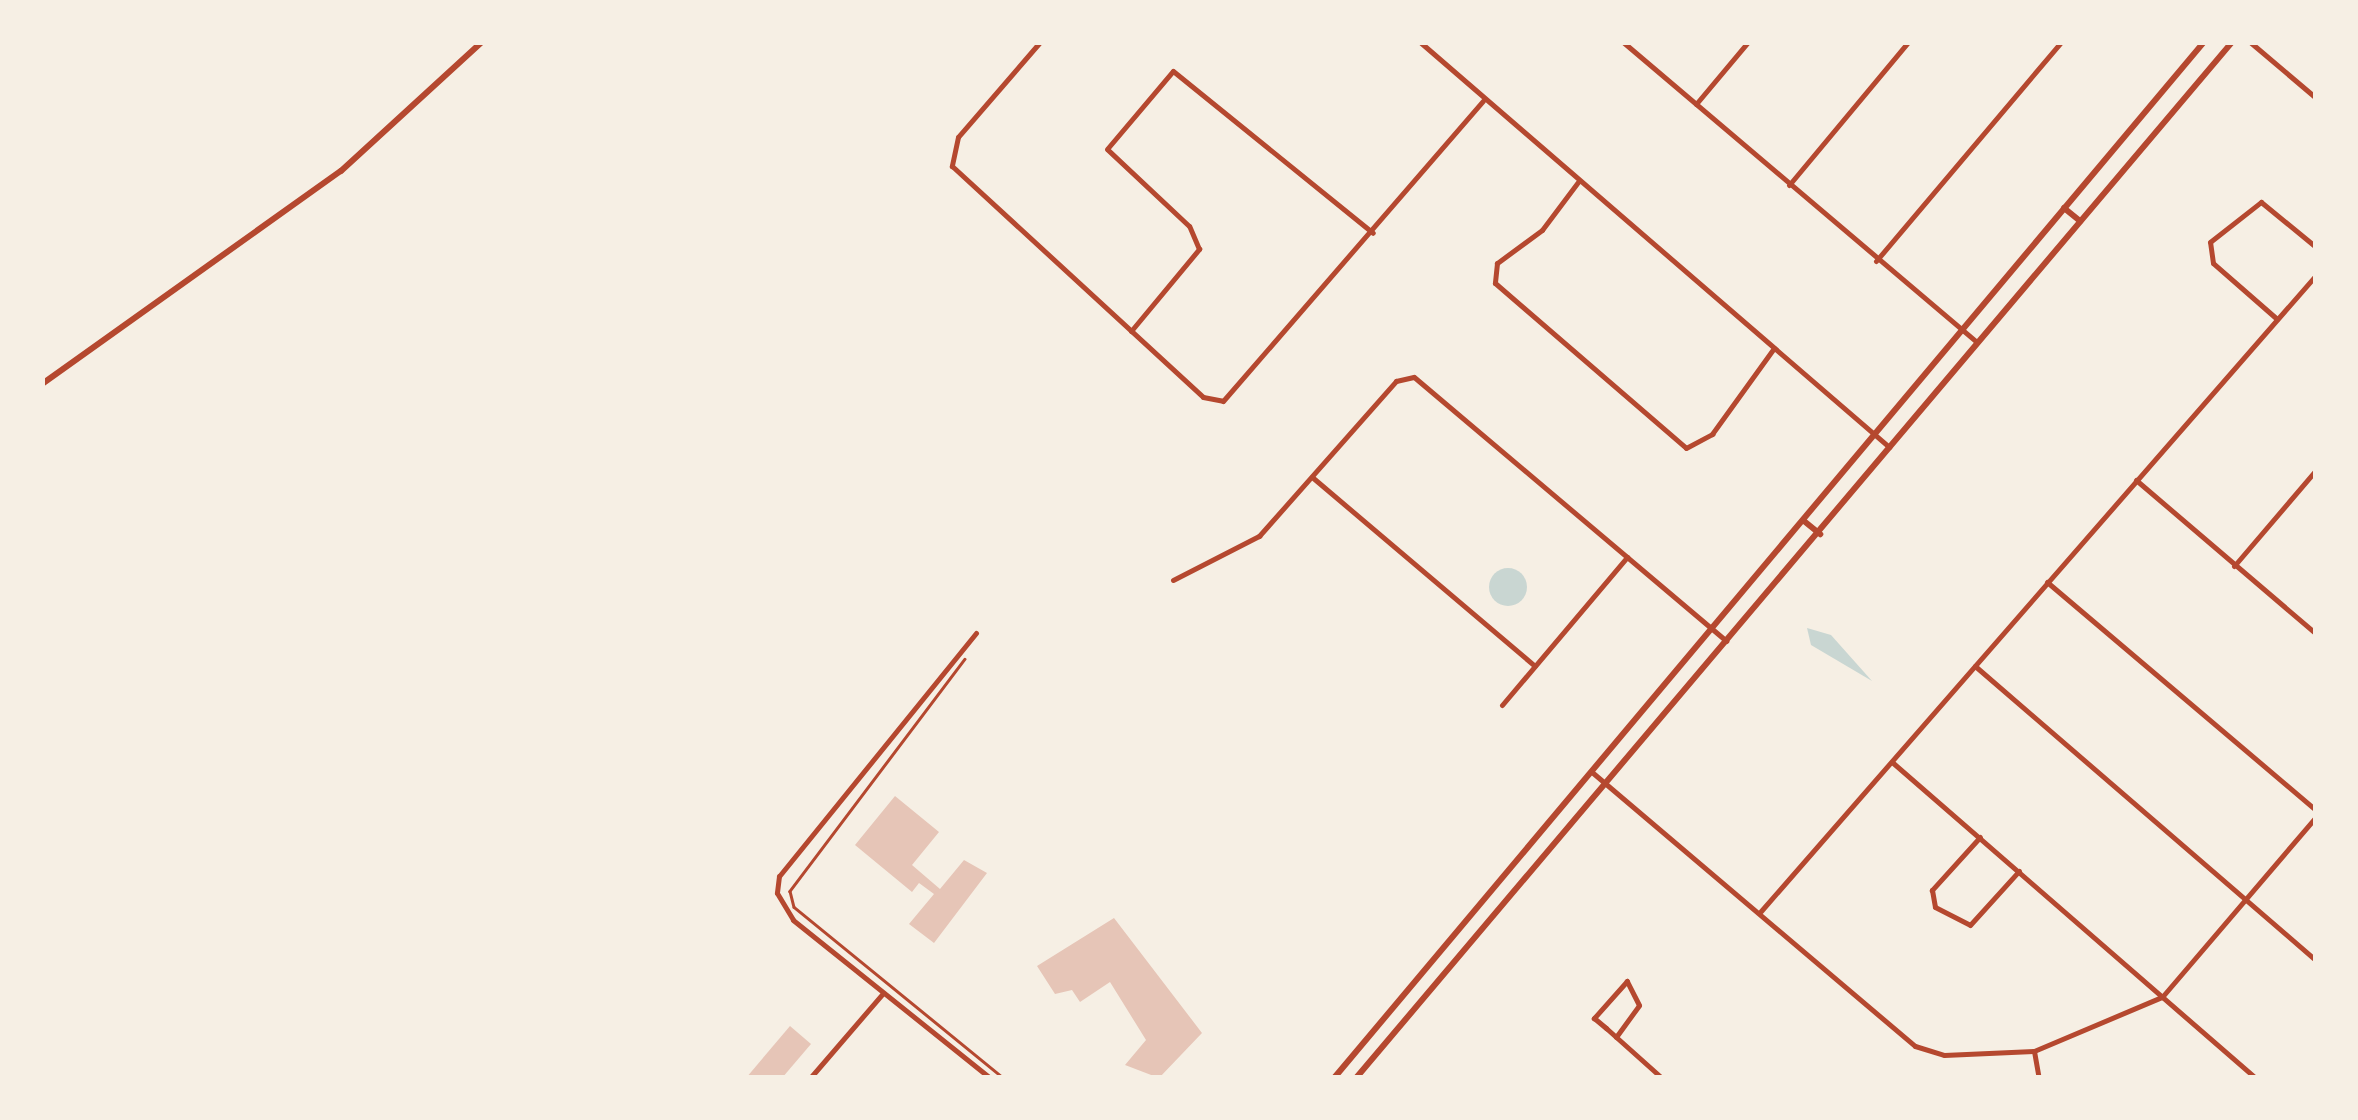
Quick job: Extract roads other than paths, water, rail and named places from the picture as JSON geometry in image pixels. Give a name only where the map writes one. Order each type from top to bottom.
[{"type":"street","points":[[42,384],[341,171],[482,42]]},
{"type":"street","points":[[1040,42],[958,138],[952,166],[1203,397],[1222,401],[1373,233],[1483,101]]},
{"type":"street","points":[[1420,42],[1483,101],[1892,449]]},
{"type":"street","points":[[1624,42],[1876,261],[1976,342]]},
{"type":"street","points":[[1696,104],[1748,42]]},
{"type":"street","points":[[1789,185],[1908,42]]},
{"type":"street","points":[[1876,261],[2061,42]]},
{"type":"street","points":[[1334,1078],[2204,42]]},
{"type":"street","points":[[1356,1078],[1608,786],[1892,449],[1976,342],[2232,42]]},
{"type":"street","points":[[2250,42],[2316,98]]},
{"type":"street","points":[[1131,331],[1200,249],[1189,226],[1107,148],[1173,72],[1373,233]]},
{"type":"street","points":[[1578,182],[1542,230],[1498,263],[1495,283],[1686,448],[1712,434],[1774,348]]},
{"type":"street","points":[[2276,320],[2212,263],[2210,242],[2260,202],[2316,246]]},
{"type":"street","points":[[2064,208],[2080,221]]},
{"type":"street","points":[[1760,910],[2316,275]]},
{"type":"street","points":[[1172,580],[1237,553],[1396,381],[1414,376],[1728,643]]},
{"type":"street","points":[[2234,566],[2316,470]]},
{"type":"street","points":[[1312,476],[1535,666]]},
{"type":"street","points":[[2136,480],[2316,634]]},
{"type":"street","points":[[1804,520],[1820,534]]},
{"type":"street","points":[[1502,705],[1627,557]]},
{"type":"street","points":[[1593,773],[1760,910],[1915,1046],[1944,1055],[2034,1051],[2162,998],[2316,814],[2047,582]]},
{"type":"street","points":[[976,632],[780,876],[782,908],[990,1078]]},
{"type":"street","points":[[1974,666],[2316,960]]},
{"type":"street","points":[[1891,761],[2247,1075],[2256,1078]]},
{"type":"street","points":[[1980,837],[1932,890],[1935,907],[1970,925],[2019,872]]},
{"type":"street","points":[[1616,1036],[1639,1004],[1626,981],[1594,1018],[1662,1078]]},
{"type":"street","points":[[810,1078],[883,992]]},
{"type":"street","points":[[2034,1051],[2039,1078]]}]
